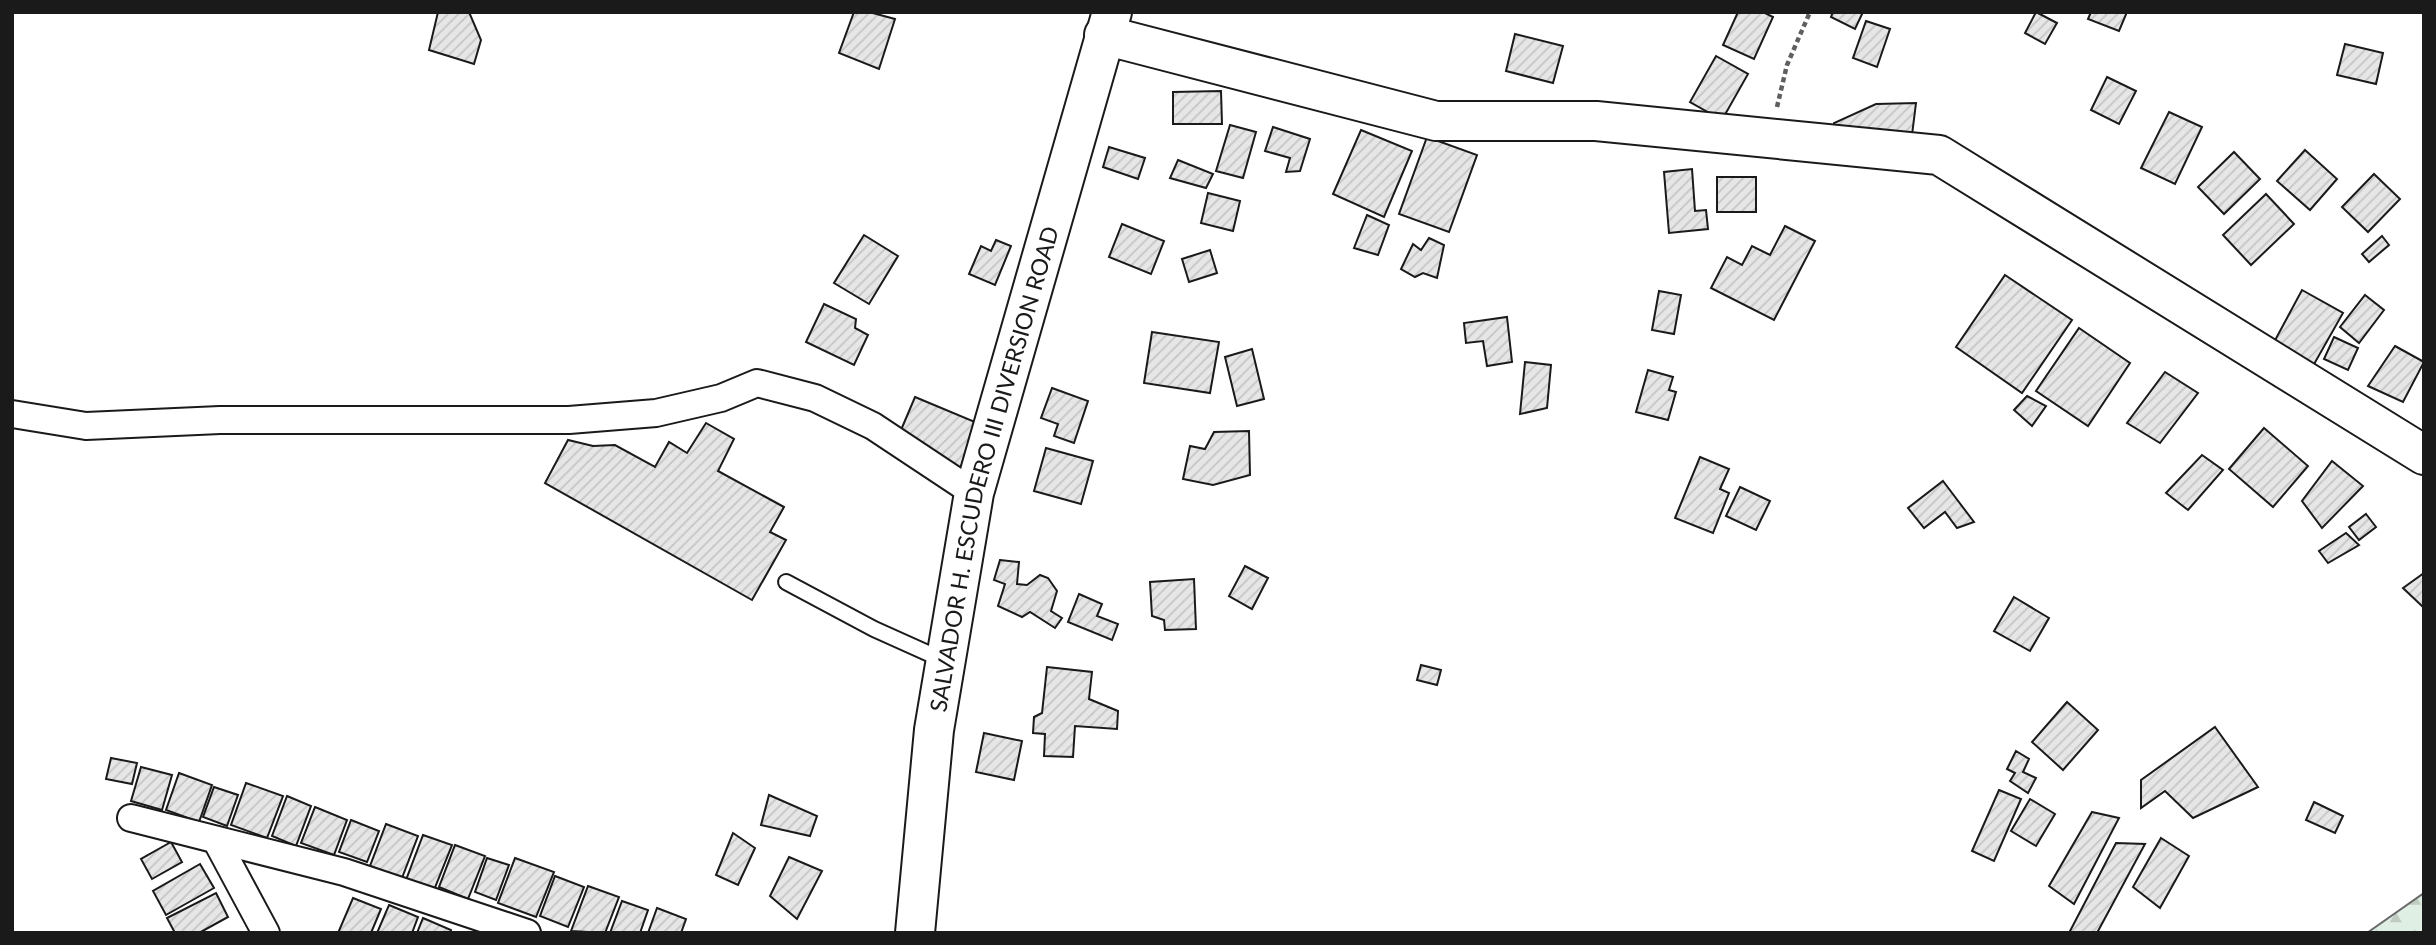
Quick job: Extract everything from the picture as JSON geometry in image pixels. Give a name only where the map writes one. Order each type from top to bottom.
[{"type":"main road","points":[[1108,24],[1436,121],[1596,121],[1939,155],[2424,455]]},
{"type":"main road","name":"SALVADOR H. ESCUDERO III DIVERSION ROAD","points":[[915,933],[934,730],[974,493],[1108,24]]},
{"type":"street","points":[[12,414],[86,426],[220,420],[569,420],[656,413],[721,398],[757,383],[815,398],[873,425],[974,493]]},
{"type":"street","points":[[131,818],[344,872],[527,933]]},
{"type":"street","points":[[216,840],[266,933]]},
{"type":"lane","points":[[786,582],[874,629],[944,660]]},
{"type":"path","points":[[1770,138],[1787,65],[1810,12]]},
{"type":"green space","points":[[2424,893],[2424,933],[2367,933]]},
{"type":"building","points":[[438,12],[469,12],[481,40],[474,64],[429,50]]},
{"type":"building","points":[[854,12],[869,12],[895,19],[879,69],[839,53]]},
{"type":"building","points":[[1738,12],[1763,12],[1773,17],[1754,59],[1723,45]]},
{"type":"building","points":[[1833,12],[1863,12],[1855,29],[1831,17]]},
{"type":"building","points":[[2036,12],[2057,23],[2045,44],[2025,33]]},
{"type":"building","points":[[2091,12],[2127,12],[2119,31],[2088,19]]},
{"type":"building","points":[[1866,21],[1890,29],[1877,67],[1853,58]]},
{"type":"building","points":[[1515,34],[1563,46],[1553,83],[1506,71]]},
{"type":"building","points":[[2345,44],[2383,53],[2376,84],[2337,75]]},
{"type":"building","points":[[1716,56],[1748,74],[1722,120],[1690,102]]},
{"type":"building","points":[[2107,77],[2136,91],[2119,124],[2091,110]]},
{"type":"building","points":[[1221,91],[1222,124],[1173,124],[1173,92]]},
{"type":"building","points":[[1916,103],[1911,143],[1835,134],[1834,123],[1876,104]]},
{"type":"building","points":[[2169,112],[2202,127],[2175,184],[2141,168]]},
{"type":"building","points":[[1230,125],[1256,132],[1243,178],[1216,171]]},
{"type":"building","points":[[1273,127],[1310,139],[1300,171],[1286,172],[1290,158],[1265,151]]},
{"type":"building","points":[[1361,130],[1412,151],[1384,217],[1333,194]]},
{"type":"building","points":[[1427,137],[1477,155],[1449,232],[1399,214]]},
{"type":"building","points":[[1109,147],[1145,158],[1138,179],[1103,167]]},
{"type":"building","points":[[2305,150],[2337,179],[2310,210],[2277,181]]},
{"type":"building","points":[[2234,152],[2260,179],[2224,214],[2198,187]]},
{"type":"building","points":[[1178,160],[1213,174],[1206,188],[1170,178]]},
{"type":"building","points":[[1692,169],[1695,211],[1706,210],[1708,229],[1669,233],[1664,172]]},
{"type":"building","points":[[2374,174],[2400,199],[2368,232],[2342,207]]},
{"type":"building","points":[[1717,177],[1756,177],[1756,212],[1717,212]]},
{"type":"building","points":[[1208,193],[1240,201],[1233,231],[1201,223]]},
{"type":"building","points":[[2266,194],[2294,224],[2251,265],[2223,235]]},
{"type":"building","points":[[1367,215],[1389,225],[1378,255],[1354,248]]},
{"type":"building","points":[[1122,224],[1164,241],[1151,274],[1109,257]]},
{"type":"building","points":[[1785,226],[1815,241],[1774,320],[1711,288],[1727,257],[1742,265],[1752,246],[1770,255]]},
{"type":"building","points":[[864,235],[898,256],[869,304],[834,283]]},
{"type":"building","points":[[2382,236],[2389,245],[2369,262],[2362,254]]},
{"type":"building","points":[[1429,238],[1444,245],[1437,278],[1423,273],[1415,277],[1401,269],[1413,244],[1421,250]]},
{"type":"building","points":[[996,240],[1011,246],[995,285],[969,274],[981,246],[991,251]]},
{"type":"building","points":[[1210,250],[1217,273],[1189,282],[1182,259]]},
{"type":"building","points":[[2005,275],[2072,320],[2022,393],[1956,347]]},
{"type":"building","points":[[2302,290],[2343,313],[2313,366],[2273,344]]},
{"type":"building","points":[[1659,291],[1681,295],[1674,334],[1652,330]]},
{"type":"building","points":[[2365,295],[2384,310],[2359,343],[2340,327]]},
{"type":"building","points":[[824,304],[856,319],[855,328],[868,335],[854,365],[806,342]]},
{"type":"building","points":[[1507,317],[1512,362],[1487,366],[1483,341],[1466,343],[1464,323]]},
{"type":"building","points":[[2079,328],[2130,363],[2088,426],[2036,391]]},
{"type":"building","points":[[1152,332],[1219,342],[1210,393],[1144,383]]},
{"type":"building","points":[[2334,337],[2358,348],[2348,370],[2324,359]]},
{"type":"building","points":[[2395,346],[2424,362],[2403,402],[2368,386]]},
{"type":"building","points":[[1252,349],[1264,399],[1237,406],[1225,357]]},
{"type":"building","points":[[1525,362],[1551,365],[1547,408],[1520,414]]},
{"type":"building","points":[[1648,370],[1673,377],[1669,390],[1676,392],[1668,420],[1636,412]]},
{"type":"building","points":[[2165,372],[2198,393],[2160,443],[2127,423]]},
{"type":"building","points":[[1052,388],[1088,401],[1074,443],[1054,436],[1058,424],[1041,418]]},
{"type":"building","points":[[2027,396],[2046,406],[2032,426],[2014,410]]},
{"type":"building","points":[[915,397],[975,422],[960,470],[901,430]]},
{"type":"building","points":[[706,423],[734,439],[718,471],[784,507],[770,532],[786,540],[752,600],[545,483],[568,440],[593,446],[615,445],[655,467],[669,442],[687,453]]},
{"type":"building","points":[[2264,428],[2308,466],[2273,507],[2229,469]]},
{"type":"building","points":[[1249,431],[1250,475],[1213,485],[1183,479],[1190,446],[1205,449],[1214,432]]},
{"type":"building","points":[[1046,448],[1093,461],[1081,504],[1034,491]]},
{"type":"building","points":[[2202,455],[2223,470],[2188,510],[2166,493]]},
{"type":"building","points":[[1700,457],[1729,469],[1720,489],[1729,493],[1713,533],[1675,518]]},
{"type":"building","points":[[2332,461],[2363,486],[2322,528],[2302,501]]},
{"type":"building","points":[[1943,481],[1974,522],[1957,528],[1945,512],[1924,528],[1908,508]]},
{"type":"building","points":[[1740,487],[1770,501],[1756,530],[1726,516]]},
{"type":"building","points":[[2366,514],[2376,527],[2359,540],[2349,527]]},
{"type":"building","points":[[2346,533],[2359,545],[2328,563],[2319,551]]},
{"type":"building","points":[[1000,560],[1019,562],[1017,584],[1027,585],[1040,575],[1048,578],[1057,591],[1051,611],[1062,618],[1055,628],[1030,612],[1022,617],[998,606],[1005,584],[994,580]]},
{"type":"building","points":[[1245,566],[1268,578],[1252,609],[1229,596]]},
{"type":"building","points":[[2424,573],[2424,608],[2403,588]]},
{"type":"building","points":[[1194,579],[1196,629],[1165,630],[1164,620],[1152,616],[1150,582]]},
{"type":"building","points":[[1079,594],[1102,604],[1097,616],[1118,624],[1112,640],[1068,622]]},
{"type":"building","points":[[2014,597],[2049,618],[2030,651],[1994,631]]},
{"type":"building","points":[[1421,665],[1441,670],[1437,685],[1417,680]]},
{"type":"building","points":[[1047,667],[1092,672],[1089,699],[1118,711],[1117,729],[1075,726],[1073,757],[1044,756],[1045,734],[1033,733],[1034,717],[1042,713]]},
{"type":"building","points":[[2067,702],[2098,730],[2063,770],[2032,742]]},
{"type":"building","points":[[2215,727],[2258,787],[2193,818],[2165,791],[2141,808],[2141,780]]},
{"type":"building","points":[[984,733],[1022,741],[1014,780],[976,772]]},
{"type":"building","points":[[2016,751],[2029,759],[2023,772],[2036,778],[2028,793],[2010,781],[2015,773],[2007,769]]},
{"type":"building","points":[[111,758],[137,763],[132,784],[106,779]]},
{"type":"building","points":[[141,767],[172,775],[162,810],[131,801]]},
{"type":"building","points":[[179,773],[212,785],[199,822],[166,810]]},
{"type":"building","points":[[246,783],[283,796],[267,838],[231,825]]},
{"type":"building","points":[[214,787],[238,795],[227,826],[203,817]]},
{"type":"building","points":[[1999,790],[2021,799],[1994,861],[1972,851]]},
{"type":"building","points":[[769,795],[817,816],[810,836],[761,825]]},
{"type":"building","points":[[287,796],[311,806],[296,846],[272,836]]},
{"type":"building","points":[[2030,799],[2055,814],[2036,846],[2011,831]]},
{"type":"building","points":[[2314,802],[2343,816],[2335,833],[2306,820]]},
{"type":"building","points":[[315,807],[347,820],[334,855],[301,843]]},
{"type":"building","points":[[2092,812],[2119,818],[2074,904],[2049,886]]},
{"type":"building","points":[[351,820],[379,831],[367,862],[339,852]]},
{"type":"building","points":[[386,824],[418,836],[402,878],[370,866]]},
{"type":"building","points":[[733,833],[755,848],[738,885],[716,875]]},
{"type":"building","points":[[423,835],[452,845],[434,890],[406,880]]},
{"type":"building","points":[[2161,838],[2189,856],[2160,908],[2133,887]]},
{"type":"building","points":[[171,842],[182,862],[152,879],[141,859]]},
{"type":"building","points":[[2116,843],[2145,844],[2097,933],[2069,933]]},
{"type":"building","points":[[455,845],[485,856],[468,899],[439,887]]},
{"type":"building","points":[[789,857],[822,871],[797,919],[770,896]]},
{"type":"building","points":[[487,858],[509,865],[496,900],[475,892]]},
{"type":"building","points":[[515,858],[554,872],[536,917],[498,903]]},
{"type":"building","points":[[200,864],[214,888],[166,915],[153,891]]},
{"type":"building","points":[[555,876],[584,887],[568,927],[540,916]]},
{"type":"building","points":[[588,886],[619,897],[605,933],[571,931]]},
{"type":"building","points":[[216,893],[228,917],[199,933],[175,933],[167,918]]},
{"type":"building","points":[[353,898],[381,909],[371,933],[338,933]]},
{"type":"building","points":[[622,901],[648,910],[640,933],[610,933]]},
{"type":"building","points":[[389,905],[418,917],[412,933],[377,933]]},
{"type":"building","points":[[657,908],[686,919],[681,933],[648,933]]},
{"type":"building","points":[[423,918],[451,930],[450,933],[417,933]]}]
